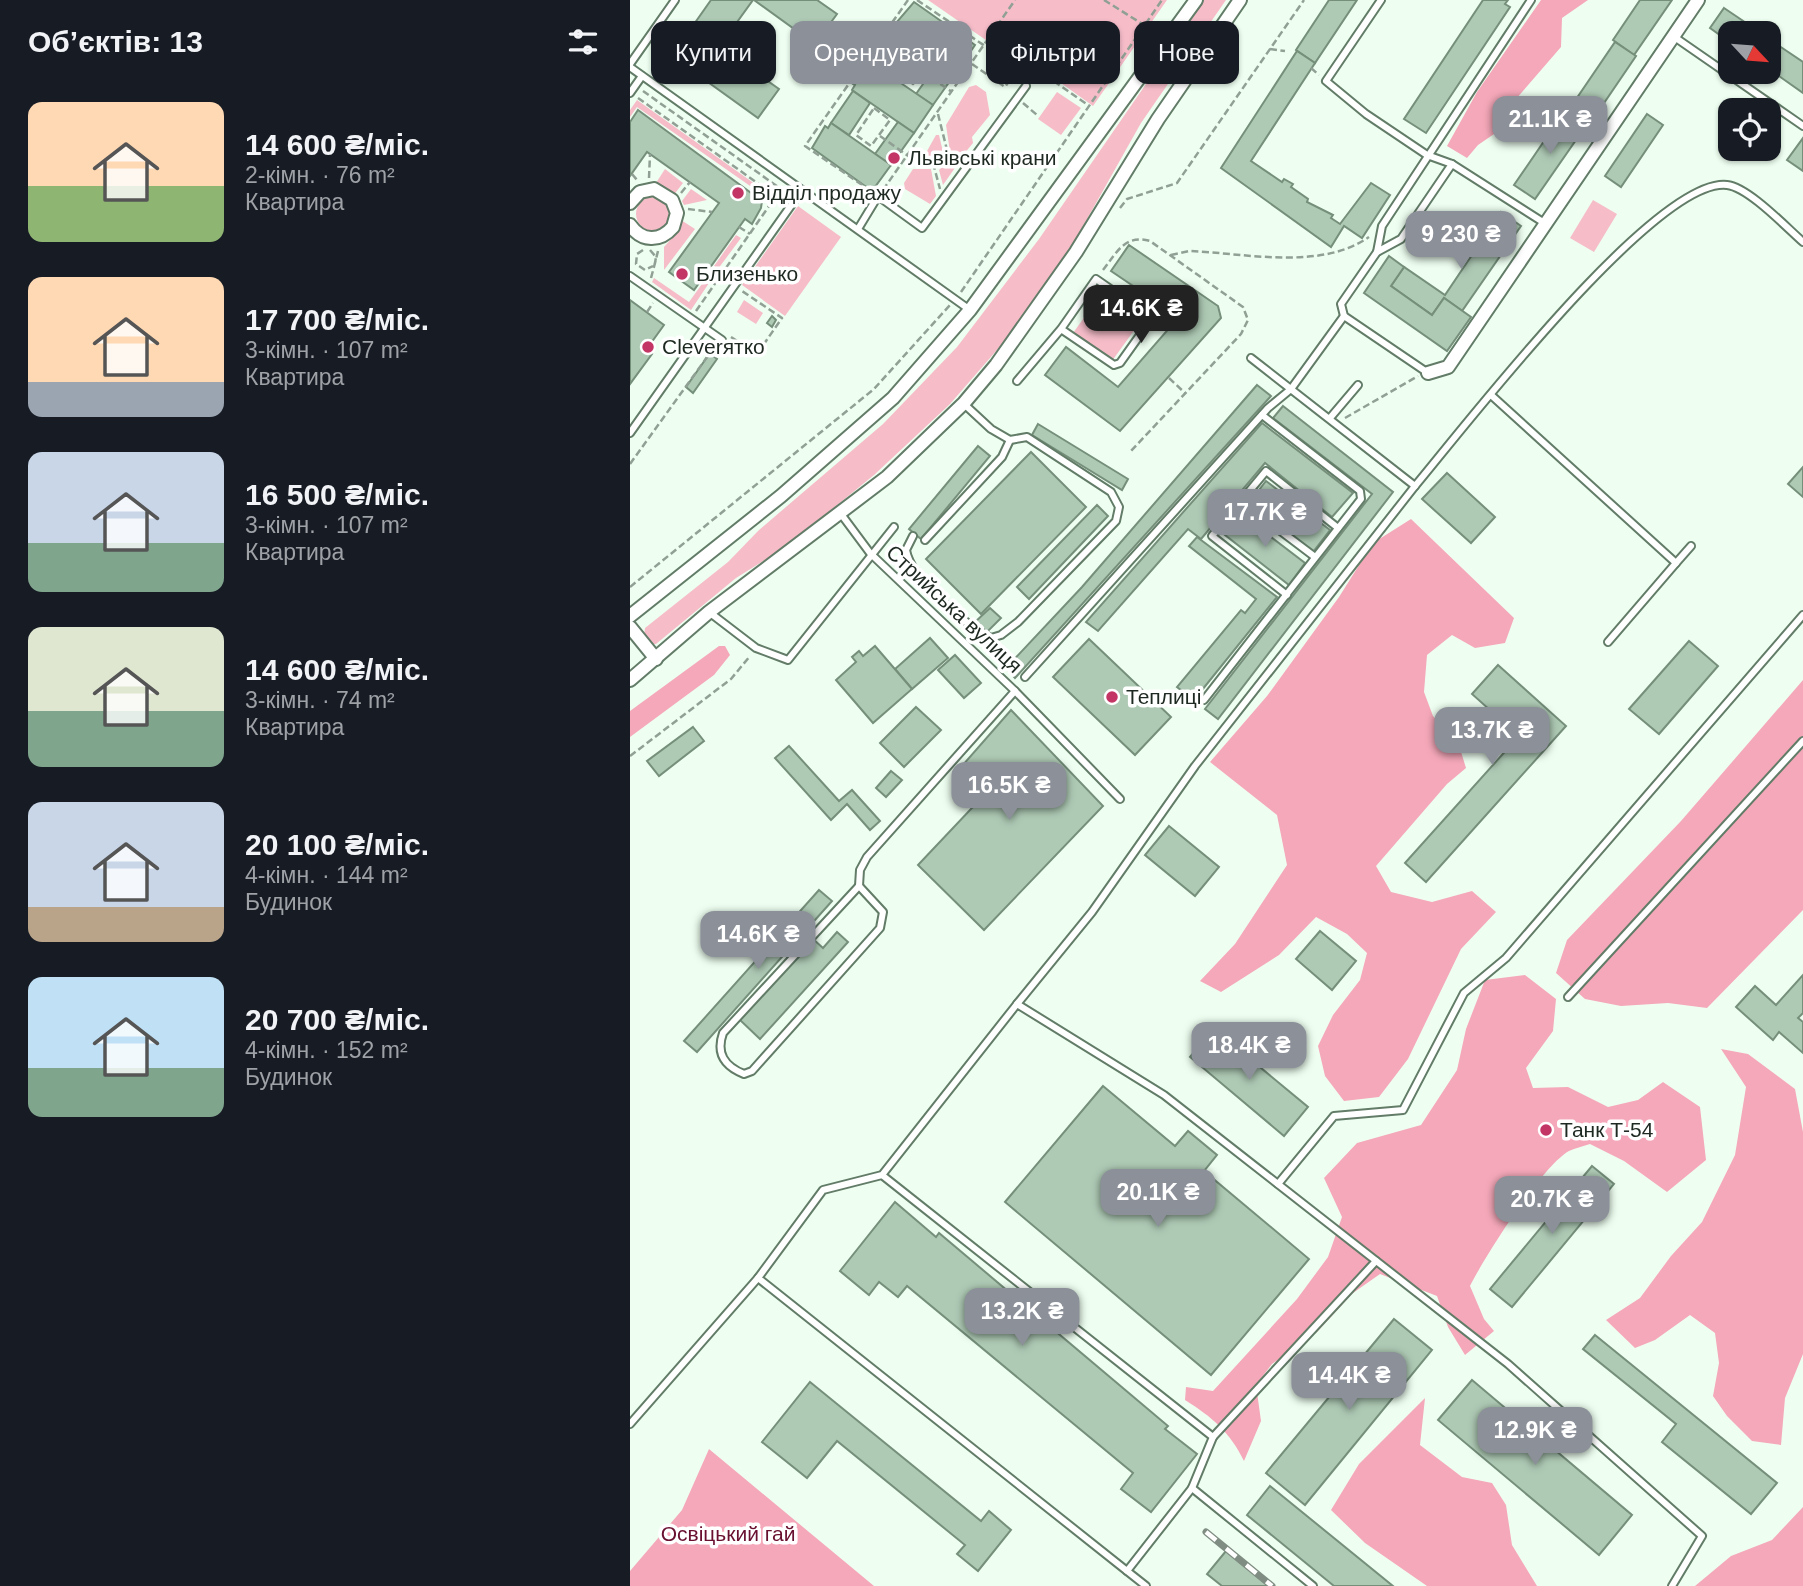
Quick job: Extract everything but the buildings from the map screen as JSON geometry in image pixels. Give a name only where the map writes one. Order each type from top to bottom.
[{"type":"street","points":[[630,616],[781,496],[892,398],[970,310],[1195,0]]},
{"type":"street","points":[[630,680],[709,612],[887,477],[964,403],[996,365],[1076,252],[1158,119],[1240,0]]},
{"type":"street","points":[[1428,373],[1448,367],[1698,0]]},
{"type":"street","points":[[630,203],[640,192],[649,190],[667,194],[676,209],[673,227],[663,236],[643,237],[630,225]]},
{"type":"street","points":[[630,627],[656,659]]},
{"type":"lane","points":[[675,0],[630,65],[970,310]]},
{"type":"lane","points":[[1381,0],[1326,81],[1366,114],[1427,155],[1452,164],[1546,224]]},
{"type":"lane","points":[[1428,373],[1344,316],[1341,304],[1377,251],[1382,226],[1531,0]]},
{"type":"lane","points":[[1673,36],[1803,126]]},
{"type":"lane","points":[[633,94],[642,76]]},
{"type":"lane","points":[[858,229],[878,196],[922,229],[1026,86]]},
{"type":"lane","points":[[1377,251],[1402,239],[1452,164]]},
{"type":"lane","points":[[630,1424],[758,1278],[823,1190],[882,1175],[1091,912],[1195,766],[1415,486],[1542,334],[1637,234],[1695,194],[1719,185],[1735,187],[1803,242]]},
{"type":"lane","points":[[630,433],[802,190]]},
{"type":"lane","points":[[630,276],[722,340]]},
{"type":"lane","points":[[1017,381],[1060,330],[1096,279],[1145,313],[1150,321],[1120,363],[1114,365],[1060,330]]},
{"type":"lane","points":[[1025,677],[1262,415],[1291,389],[1344,316]]},
{"type":"lane","points":[[1251,358],[1415,486]]},
{"type":"lane","points":[[1332,420],[1358,385]]},
{"type":"lane","points":[[1491,394],[1676,563]]},
{"type":"lane","points":[[913,537],[906,550],[909,561],[929,586],[970,625],[991,638],[1001,635],[1018,622],[1116,522],[1119,507],[1111,492],[1027,437],[1010,440],[991,429],[964,403]]},
{"type":"lane","points":[[1204,700],[1361,499],[1360,491],[1262,415]]},
{"type":"lane","points":[[925,540],[1002,457],[1010,440]]},
{"type":"lane","points":[[1287,595],[1212,536],[1266,471],[1338,528]]},
{"type":"lane","points":[[1241,501],[1315,557]]},
{"type":"lane","name":"Стрийська вулиця","points":[[841,514],[870,553],[1015,691],[867,857],[860,870],[859,886]]},
{"type":"lane","points":[[870,553],[894,527]]},
{"type":"lane","points":[[1608,642],[1691,545]]},
{"type":"lane","name":"Стрийська вулиця","points":[[709,612],[756,648],[788,660],[870,553]]},
{"type":"lane","points":[[1278,1184],[1334,1116],[1403,1110],[1464,993],[1506,958],[1803,615]]},
{"type":"lane","points":[[1015,691],[1120,799]]},
{"type":"lane","points":[[1568,997],[1803,741]]},
{"type":"lane","points":[[859,886],[883,912],[880,928],[752,1071],[744,1074],[736,1071],[720,1056],[717,1048],[723,1033],[859,886]]},
{"type":"lane","points":[[1017,1004],[1164,1096],[1278,1184],[1508,1364],[1702,1536],[1672,1586]]},
{"type":"lane","points":[[882,1175],[1213,1437]]},
{"type":"lane","points":[[1127,1571],[1192,1488],[1213,1437],[1377,1261]]},
{"type":"lane","points":[[758,1278],[1146,1586]]},
{"type":"lane","points":[[1192,1488],[1313,1586]]},
{"type":"path","points":[[908,0],[805,146],[878,196],[1015,0]]},
{"type":"path","points":[[917,0],[985,46]]},
{"type":"path","points":[[1104,0],[1138,21]]},
{"type":"path","points":[[1147,21],[1162,0]]},
{"type":"path","points":[[1120,208],[1127,199],[1177,183],[1304,0]]},
{"type":"path","points":[[630,587],[874,389],[956,299],[1134,40]]},
{"type":"path","points":[[914,46],[931,56],[923,72],[913,84],[898,73],[914,46]]},
{"type":"path","points":[[1270,49],[1284,51]]},
{"type":"path","points":[[940,84],[952,92]]},
{"type":"path","points":[[633,94],[784,202],[781,189],[640,90]]},
{"type":"path","points":[[871,109],[890,120],[880,136],[871,146],[856,135],[871,109]]},
{"type":"path","points":[[937,113],[950,162]]},
{"type":"path","points":[[880,136],[921,164],[964,160]]},
{"type":"path","points":[[649,190],[650,154]]},
{"type":"path","points":[[933,163],[940,193]]},
{"type":"path","points":[[694,315],[776,196]]},
{"type":"path","points":[[676,209],[712,212]]},
{"type":"path","points":[[1171,255],[1189,251],[1280,256],[1331,252],[1364,241],[1382,226]]},
{"type":"path","points":[[739,227],[750,234]]},
{"type":"path","points":[[649,283],[663,236]]},
{"type":"path","points":[[1096,279],[1123,243],[1137,237],[1150,241],[1243,307],[1248,320],[1241,334],[1131,452]]},
{"type":"path","points":[[649,250],[656,257],[655,263],[645,270],[636,264],[635,259],[640,251],[649,250]]},
{"type":"path","points":[[710,268],[721,276]]},
{"type":"path","points":[[725,332],[757,354],[782,318],[738,288]]},
{"type":"path","points":[[647,312],[653,303]]},
{"type":"path","points":[[630,464],[710,353]]},
{"type":"path","points":[[1332,420],[1400,384],[1428,373]]},
{"type":"path","points":[[1169,378],[1185,393]]},
{"type":"path","points":[[630,756],[731,679],[756,648]]},
{"type":"shaded area","points":[[928,0],[1167,0],[1152,21],[1134,21],[1134,47],[1120,67],[1120,21],[986,21],[986,40],[972,30],[972,21],[958,21]]},
{"type":"shaded area","points":[[1204,0],[1226,0],[1211,21],[1190,21]]},
{"type":"shaded area","points":[[1062,84],[1108,84],[1093,106]]},
{"type":"shaded area","points":[[1146,84],[1168,84],[1141,123],[1068,253],[1010,335],[950,404],[874,475],[787,546],[736,578],[656,644],[651,644],[644,636],[645,628],[728,562],[759,530],[883,424],[957,347],[1039,239]]},
{"type":"shaded area","points":[[976,85],[986,92],[990,115],[972,137],[973,143],[964,154],[956,156],[950,152],[946,125],[969,87]]},
{"type":"shaded area","points":[[1057,92],[1081,108],[1061,135],[1038,119]]},
{"type":"shaded area","points":[[637,100],[755,184],[753,188],[637,107],[630,117],[630,110]]},
{"type":"shaded area","points":[[936,135],[939,135],[944,156],[922,160]]},
{"type":"shaded area","points":[[955,163],[957,165],[943,185],[939,170]]},
{"type":"shaded area","points":[[665,169],[683,183],[673,196],[654,186]]},
{"type":"shaded area","points":[[913,169],[931,169],[936,196],[930,204],[905,189],[904,183]]},
{"type":"shaded area","points":[[691,189],[707,200],[684,205],[682,201]]},
{"type":"shaded area","points":[[653,197],[665,202],[670,214],[665,226],[653,231],[641,226],[636,214],[641,202]]},
{"type":"shaded area","points":[[1593,200],[1617,214],[1594,252],[1570,238]]},
{"type":"shaded area","points":[[798,206],[841,237],[785,316],[742,285]]},
{"type":"shaded area","points":[[681,220],[695,229],[664,270],[664,247],[678,231]]},
{"type":"shaded area","points":[[736,235],[741,238],[718,269],[714,266]]},
{"type":"shaded area","points":[[707,277],[711,280],[691,310],[652,282],[654,278],[689,302]]},
{"type":"shaded area","points":[[1104,290],[1143,318],[1112,361],[1073,333]]},
{"type":"shaded area","points":[[744,300],[763,313],[756,324],[737,312]]},
{"type":"green space","points":[[1541,0],[1588,0],[1562,18],[1561,47],[1503,114],[1497,132],[1478,145],[1467,158],[1447,146],[1477,92]]},
{"type":"green space","points":[[1411,519],[1514,618],[1505,643],[1475,648],[1452,635],[1427,655],[1424,692],[1433,716],[1458,742],[1466,768],[1447,784],[1376,866],[1391,892],[1432,902],[1472,891],[1496,912],[1461,949],[1408,1059],[1379,1097],[1344,1101],[1325,1076],[1318,1046],[1333,1015],[1360,980],[1367,953],[1347,934],[1316,917],[1279,955],[1221,992],[1200,981],[1235,944],[1287,865],[1277,815],[1210,762],[1267,696],[1339,597],[1373,543]]},
{"type":"green space","points":[[719,646],[725,646],[730,655],[714,675],[630,737],[630,711]]},
{"type":"green space","points":[[1803,680],[1803,910],[1707,1008],[1668,1003],[1621,1006],[1585,999],[1556,973],[1567,940],[1681,821]]},
{"type":"green space","points":[[1525,975],[1556,999],[1553,1031],[1526,1068],[1533,1088],[1568,1087],[1608,1107],[1638,1100],[1663,1082],[1700,1107],[1706,1160],[1667,1192],[1624,1161],[1590,1144],[1569,1151],[1544,1174],[1530,1192],[1470,1286],[1484,1319],[1494,1331],[1465,1355],[1448,1327],[1437,1296],[1380,1274],[1353,1293],[1317,1332],[1272,1364],[1256,1385],[1261,1421],[1244,1461],[1219,1426],[1185,1400],[1186,1387],[1213,1391],[1297,1299],[1328,1257],[1342,1217],[1324,1178],[1357,1143],[1421,1125],[1457,1070],[1466,1029],[1485,980]]},
{"type":"green space","points":[[1721,1049],[1748,1054],[1795,1089],[1803,1132],[1803,1354],[1785,1398],[1781,1445],[1752,1441],[1727,1416],[1713,1396],[1719,1363],[1715,1333],[1690,1315],[1655,1340],[1635,1348],[1606,1320],[1640,1298],[1671,1256],[1702,1222],[1735,1155],[1746,1087]]},
{"type":"green space","points":[[1425,1398],[1420,1445],[1462,1477],[1492,1483],[1506,1505],[1512,1545],[1537,1586],[1427,1586],[1365,1543],[1331,1510],[1359,1464]]},
{"type":"green space","name":"Освіцький гай","points":[[709,1449],[874,1586],[630,1586],[630,1571],[682,1510]]},
{"type":"green space","points":[[1803,1507],[1803,1586],[1695,1586],[1731,1556],[1772,1540]]},
{"type":"railway","points":[[1206,1532],[1272,1586]]},
{"type":"place","name":"Львівські крани","points":[[894,158]]},
{"type":"place","name":"Відділ продажу","points":[[738,193]]},
{"type":"place","name":"Близенько","points":[[682,274]]},
{"type":"place","name":"Cleverятко","points":[[648,347]]},
{"type":"place","name":"Теплиці","points":[[1112,697]]},
{"type":"place","name":"Танк Т-54","points":[[1546,1130]]}]
